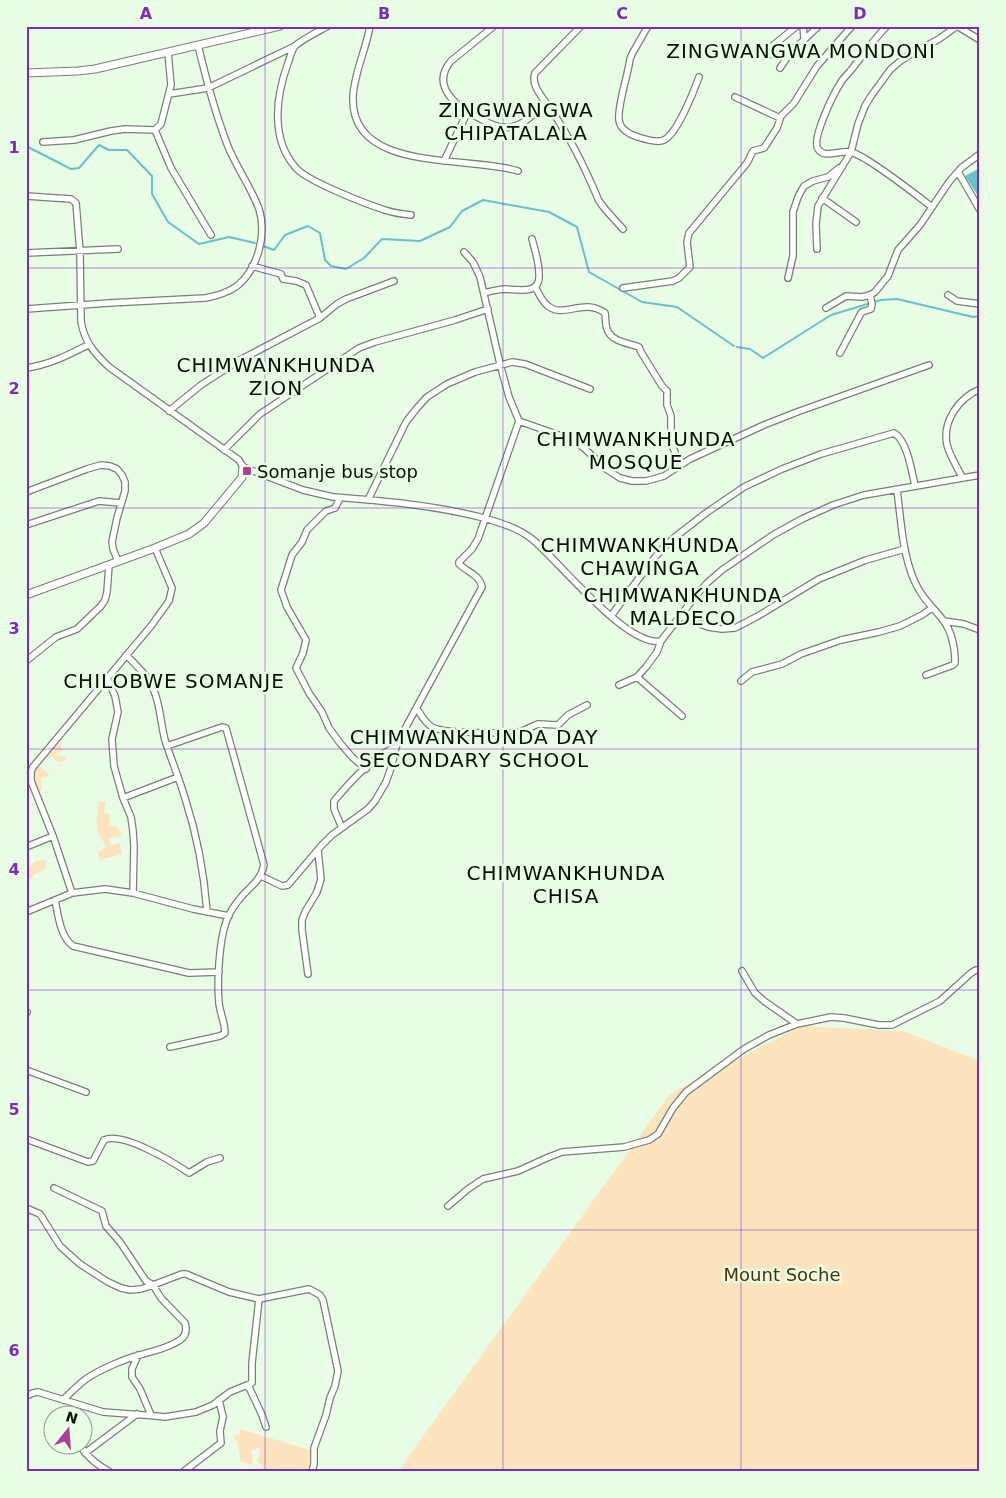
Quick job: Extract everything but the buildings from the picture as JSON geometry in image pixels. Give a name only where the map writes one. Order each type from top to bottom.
[{"type":"street","points":[[26,73],[87,70],[280,26]]},
{"type":"street","points":[[169,94],[208,88],[294,46],[328,26]]},
{"type":"street","points":[[370,26],[353,95],[353,108],[357,120],[368,136],[381,147],[412,156],[444,161],[504,166],[518,170]]},
{"type":"street","points":[[494,26],[451,61],[445,70],[444,83],[448,95],[456,105],[467,113],[503,128],[527,120],[545,102]]},
{"type":"street","points":[[581,26],[533,75],[534,83],[565,131],[605,209],[624,229]]},
{"type":"street","points":[[648,26],[630,59],[619,112],[620,125],[624,130],[637,137],[656,141],[665,140],[686,110],[699,77]]},
{"type":"street","points":[[797,26],[766,51],[774,55],[792,50],[800,45],[804,38],[819,26]]},
{"type":"street","points":[[803,26],[804,38]]},
{"type":"street","points":[[622,288],[674,281],[689,269],[687,242],[689,233],[747,163],[753,150],[764,148],[777,128],[780,118],[799,95],[817,66],[852,26]]},
{"type":"street","points":[[887,26],[842,81],[824,118],[816,140],[818,149],[823,153],[851,152],[887,173],[932,207]]},
{"type":"street","points":[[817,249],[818,206],[840,167],[851,152],[865,106],[890,70],[908,56],[957,26],[980,40]]},
{"type":"street","points":[[26,309],[205,298],[219,295],[238,285],[246,276],[261,244],[260,214],[228,146],[208,88],[198,45]]},
{"type":"street","points":[[294,46],[280,90],[278,125],[282,144],[296,169],[332,189],[384,210],[396,214],[411,215]]},
{"type":"street","points":[[780,68],[792,50]]},
{"type":"street","points":[[43,142],[74,140],[124,129],[155,130],[161,124],[169,94],[171,78],[168,52]]},
{"type":"street","points":[[735,97],[780,118]]},
{"type":"street","points":[[444,161],[467,113]]},
{"type":"street","points":[[155,130],[171,168],[211,235]]},
{"type":"street","points":[[826,308],[846,296],[862,297],[870,295],[879,288],[888,276],[898,250],[920,225],[949,182],[980,154]]},
{"type":"street","points":[[788,278],[792,256],[793,212],[798,197],[804,186],[813,181],[828,177],[840,167]]},
{"type":"street","points":[[958,172],[980,210]]},
{"type":"street","points":[[26,196],[59,197],[74,200],[76,203],[80,252],[82,332],[88,345],[109,367],[239,460],[243,467],[242,477],[239,481],[204,523],[189,534],[26,595]]},
{"type":"street","points":[[822,198],[856,222]]},
{"type":"street","points":[[484,293],[505,289],[532,290],[535,287],[539,280],[539,273],[532,239]]},
{"type":"street","points":[[26,253],[118,249]]},
{"type":"street","points":[[261,876],[286,886],[332,835],[368,809],[375,801],[389,775],[396,747],[407,725],[482,587],[482,583],[476,576],[459,564],[460,560],[474,546],[518,421],[500,364],[477,268],[464,252]]},
{"type":"street","points":[[252,266],[281,274],[283,279],[306,285],[320,318]]},
{"type":"street","points":[[169,411],[201,385],[238,361],[320,318],[346,299],[394,281]]},
{"type":"street","points":[[535,287],[546,304],[553,309],[569,310],[591,306],[600,309],[605,313],[606,327],[609,334],[622,342],[639,346],[662,386],[667,390],[667,405],[671,416],[673,447],[680,466]]},
{"type":"street","points":[[840,353],[862,312],[871,310],[870,295]]},
{"type":"street","points":[[948,295],[957,301],[980,304]]},
{"type":"street","points":[[224,450],[260,414],[360,348],[488,309]]},
{"type":"street","points":[[26,368],[65,357],[88,345]]},
{"type":"street","points":[[368,500],[398,435],[417,408],[434,391],[460,377],[500,364],[518,362],[590,389]]},
{"type":"street","points":[[518,421],[576,443],[606,469],[620,478],[632,481],[652,480],[664,476],[704,452],[788,415],[929,365]]},
{"type":"street","points":[[962,477],[948,448],[946,440],[947,426],[952,413],[960,402],[980,389]]},
{"type":"street","points":[[611,616],[651,562],[675,537],[744,487],[782,469],[822,454],[894,433],[902,440],[910,462],[915,486]]},
{"type":"street","points":[[26,492],[87,468],[101,465],[117,469],[125,482],[125,491],[112,545],[118,561]]},
{"type":"street","points":[[243,467],[317,494],[448,509],[512,527],[531,539],[611,616],[638,636],[650,641],[661,641]]},
{"type":"street","points":[[619,686],[637,676],[652,660],[661,641],[707,583],[722,570],[773,535],[833,505],[864,495],[980,475]]},
{"type":"street","points":[[897,490],[905,549],[914,580],[925,600],[944,622],[953,642],[955,664],[926,675]]},
{"type":"street","points":[[340,498],[335,508],[326,511],[307,530],[302,542],[292,555],[281,590],[287,607],[306,640],[303,653],[296,668],[309,693],[322,712],[329,728],[352,757],[366,769]]},
{"type":"street","points":[[26,525],[99,501],[121,503]]},
{"type":"street","points":[[72,894],[53,836],[29,782],[31,772],[33,767],[151,626],[169,601],[172,588],[155,548]]},
{"type":"street","points":[[680,616],[708,627],[735,628],[819,579],[866,560],[905,549]]},
{"type":"street","points":[[26,662],[56,637],[77,629],[101,606],[107,592],[109,565]]},
{"type":"street","points":[[741,681],[752,672],[782,664],[801,654],[841,640],[900,626],[932,608]]},
{"type":"street","points":[[944,622],[964,624],[980,630]]},
{"type":"street","points":[[126,655],[143,671],[155,692],[167,746],[186,799],[201,858],[207,911]]},
{"type":"street","points":[[637,676],[682,716]]},
{"type":"street","points":[[107,678],[116,696],[118,712],[112,740],[114,766],[123,798],[131,817],[133,831],[133,892]]},
{"type":"street","points":[[417,709],[428,724],[435,729],[515,733],[522,732],[538,724],[558,725],[568,716],[587,705]]},
{"type":"street","points":[[167,746],[222,727],[226,728],[263,861],[261,876],[241,897],[224,928],[219,972],[219,1001],[224,1033],[220,1036],[170,1047]]},
{"type":"street","points":[[342,828],[334,809],[334,801],[381,755],[396,747]]},
{"type":"street","points":[[123,798],[178,777]]},
{"type":"street","points":[[26,847],[53,836]]},
{"type":"street","points":[[308,974],[302,920],[321,879],[318,851]]},
{"type":"street","points":[[26,912],[72,894],[104,888],[133,892],[193,909],[229,916]]},
{"type":"street","points":[[55,900],[64,936],[73,946],[189,973],[219,972]]},
{"type":"street","points":[[448,1206],[483,1179],[518,1171],[562,1152],[624,1147],[649,1140],[658,1134],[678,1101],[686,1092],[755,1042],[797,1024],[831,1017],[879,1025],[892,1025],[940,1001],[971,973],[980,970]]},
{"type":"street","points":[[742,971],[755,993],[797,1024]]},
{"type":"street","points":[[26,1070],[86,1092]]},
{"type":"street","points":[[26,1139],[88,1162],[93,1161],[104,1140],[112,1138],[150,1150],[167,1158],[189,1173],[207,1162],[220,1158]]},
{"type":"street","points":[[54,1188],[102,1211],[106,1226],[120,1242],[146,1281],[153,1286],[161,1298],[185,1323],[186,1331],[182,1339],[175,1343],[138,1355],[85,1380],[63,1400]]},
{"type":"street","points":[[26,1208],[40,1214],[60,1246],[80,1264],[120,1288],[130,1290],[153,1286],[186,1274],[229,1292],[259,1299],[309,1289],[320,1295],[323,1300],[338,1371],[326,1415],[314,1448],[312,1472]]},
{"type":"street","points":[[26,1396],[38,1392],[103,1412],[165,1417],[196,1412],[213,1405],[230,1392],[252,1384],[252,1363],[259,1299]]},
{"type":"street","points":[[138,1355],[132,1369],[132,1377],[140,1389],[151,1415]]},
{"type":"street","points":[[248,1385],[266,1427]]},
{"type":"street","points":[[183,1472],[221,1443],[220,1432],[223,1417],[219,1400]]},
{"type":"street","points":[[92,1448],[137,1414]]},
{"type":"street","points":[[88,1456],[98,1466],[110,1472]]},
{"type":"green space","points":[[55,742],[61,745],[63,750],[56,755],[66,757],[65,760],[58,763],[53,757],[48,758],[44,753]]},
{"type":"green space","points":[[40,766],[50,776],[41,778],[42,790],[26,791],[26,785],[31,785],[35,789],[35,767]]},
{"type":"green space","points":[[99,802],[106,802],[104,812],[110,814],[109,825],[118,827],[122,836],[109,838],[110,845],[120,843],[122,854],[100,860],[98,852],[106,847],[99,836],[97,828]]},
{"type":"green space","points":[[37,860],[46,860],[46,869],[35,874],[30,881],[26,880],[26,870]]},
{"type":"green space","name":"Mount Soche","points":[[801,1026],[903,1031],[980,1061],[980,1472],[399,1472],[670,1094]]},
{"type":"green space","points":[[240,1429],[317,1452],[314,1472],[252,1472],[254,1468],[263,1467],[257,1460],[260,1454],[259,1448],[252,1450],[253,1465],[241,1462],[237,1442],[233,1436],[240,1434]]},
{"type":"water","points":[[980,168],[980,199],[965,176]]},
{"type":"waterway","points":[[26,146],[71,169],[79,168],[99,145],[109,150],[127,150],[152,176],[152,194],[168,222],[199,244],[229,237],[255,243]]},
{"type":"waterway","points":[[263,246],[274,250],[285,235],[308,226],[320,233],[325,260],[331,266],[346,269],[364,258],[382,239],[420,241],[450,227],[462,211],[483,200],[549,212],[577,227],[589,272],[642,302],[677,307],[734,346]]},
{"type":"waterway","points":[[737,347],[750,349],[763,358],[831,315],[881,300],[897,299],[973,317],[980,316]]},
{"type":"place","name":"Somanje bus stop","points":[[247,471]]},
{"type":"district","name":"ZINGWANGWA MONDONI","points":[[801,51]]},
{"type":"district","name":"ZINGWANGWA CHIPATALALA","points":[[516,122]]},
{"type":"district","name":"CHIMWANKHUNDA ZION","points":[[276,376]]},
{"type":"district","name":"CHIMWANKHUNDA MOSQUE","points":[[636,450]]},
{"type":"district","name":"CHIMWANKHUNDA CHAWINGA","points":[[640,556]]},
{"type":"district","name":"CHIMWANKHUNDA MALDECO","points":[[683,606]]},
{"type":"district","name":"CHILOBWE SOMANJE","points":[[174,681]]},
{"type":"district","name":"CHIMWANKHUNDA DAY SECONDARY SCHOOL","points":[[474,748]]},
{"type":"district","name":"CHIMWANKHUNDA CHISA","points":[[566,884]]}]
